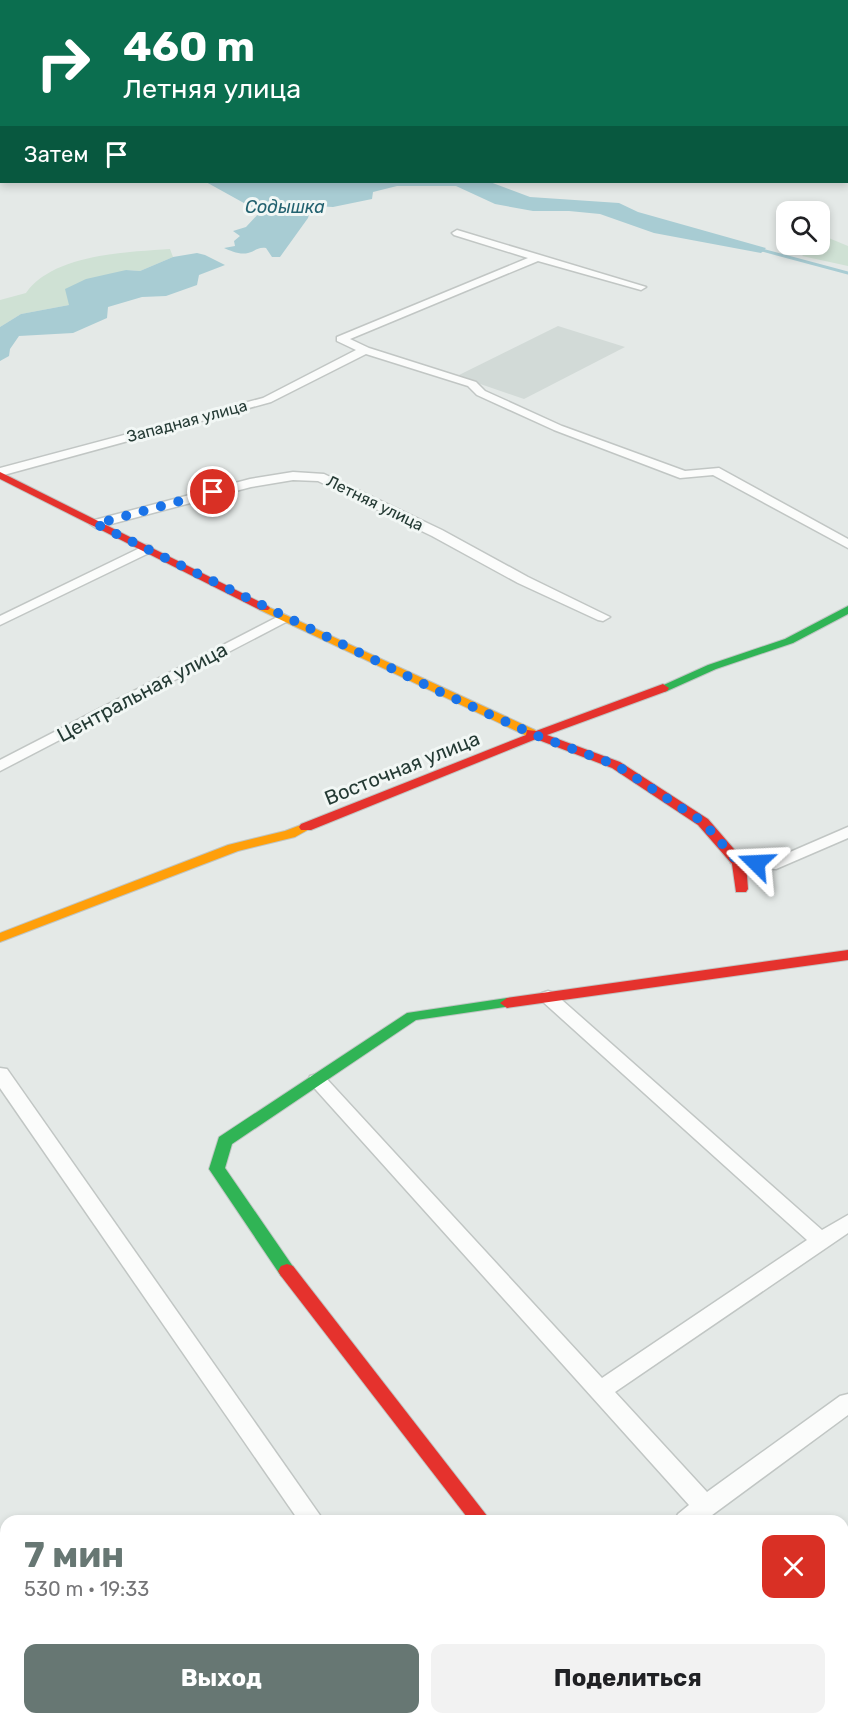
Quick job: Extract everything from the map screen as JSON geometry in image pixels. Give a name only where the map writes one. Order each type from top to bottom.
[{"type":"street","points":[[457,233],[641,287]]},
{"type":"street","points":[[537,258],[341,339],[365,350],[472,384],[481,393],[558,428],[684,475],[715,471],[848,544]]},
{"type":"street","name":"Западная улица","points":[[0,474],[267,400],[365,350]]},
{"type":"street","points":[[0,474],[283,618],[535,735],[616,765],[703,822],[739,863],[741,889]]},
{"type":"street","name":"Летняя улица","points":[[96,524],[250,483],[293,476],[320,477],[437,533],[523,580],[603,617]]},
{"type":"street","points":[[0,621],[146,549]]},
{"type":"street","name":"Восточная улица","points":[[0,938],[233,848],[290,834],[535,735],[656,691],[712,667],[789,641],[848,609]]},
{"type":"street","name":"Центральная улица","points":[[0,766],[283,618]]},
{"type":"street","points":[[739,863],[776,864],[848,832]]},
{"type":"street","points":[[476,1515],[301,1291],[217,1169],[225,1141],[412,1016],[848,955]]},
{"type":"street","points":[[548,997],[821,1241]]},
{"type":"street","points":[[0,1074],[308,1515]]},
{"type":"street","points":[[317,1081],[705,1507]]},
{"type":"street","points":[[600,1391],[848,1223]]},
{"type":"street","points":[[694,1515],[848,1402]]},
{"type":"shaded area","points":[[558,326],[625,347],[524,399],[457,376]]},
{"type":"green space","points":[[830,239],[848,246],[848,266],[802,256],[830,255]]},
{"type":"green space","points":[[170,249],[173,257],[140,271],[126,270],[69,305],[21,314],[0,327],[0,300],[26,293],[38,280],[54,270],[72,263],[113,254]]},
{"type":"water","name":"Содышка","points":[[208,183],[493,183],[530,197],[619,203],[638,212],[766,248],[761,253],[654,233],[600,214],[533,211],[495,204],[456,186],[397,186],[373,192],[372,199],[333,207],[311,208],[308,218],[280,257],[272,257],[266,248],[242,253],[224,248],[235,246],[234,241],[240,236],[233,231],[246,227],[260,212]]},
{"type":"water","points":[[197,253],[225,265],[199,275],[197,285],[166,296],[142,297],[108,307],[107,318],[73,333],[19,336],[10,349],[9,356],[0,361],[0,327],[21,314],[69,305],[65,289],[86,279],[126,270],[140,271],[173,257]]},
{"type":"waterway","points":[[758,249],[848,273]]},
{"type":"traffic: fast","points":[[663,688],[712,667],[789,641],[848,609]]},
{"type":"traffic: fast","points":[[287,1271],[217,1169],[225,1141],[412,1016],[507,1003]]},
{"type":"traffic: slow","points":[[264,608],[531,733]]},
{"type":"traffic: slow","points":[[0,938],[233,848],[290,834],[306,827]]},
{"type":"traffic: jam","points":[[0,475],[264,608]]},
{"type":"traffic: jam","points":[[306,827],[568,722],[663,688]]},
{"type":"traffic: jam","points":[[531,733],[616,765],[703,822],[739,863],[741,889]]},
{"type":"traffic: jam","points":[[507,1003],[848,955]]},
{"type":"traffic: jam","points":[[287,1271],[476,1515]]},
{"type":"route","points":[[213,492],[96,524],[283,618],[438,691],[535,735],[616,765],[703,822],[739,863],[756,863]]}]
